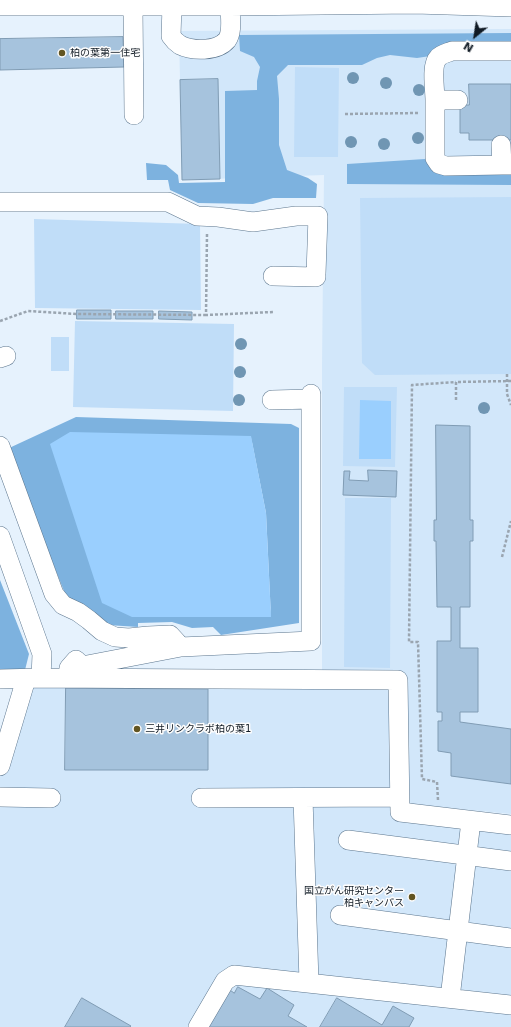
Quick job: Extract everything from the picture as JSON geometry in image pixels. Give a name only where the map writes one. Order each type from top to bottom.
[{"type":"street","points":[[0,6],[93,3],[133,6],[230,6],[415,2],[511,7]]},
{"type":"street","points":[[133,6],[134,115]]},
{"type":"street","points":[[172,6],[171,36],[180,44],[195,49],[208,49],[217,47],[227,40],[231,27],[230,6]]},
{"type":"street","points":[[501,144],[506,165],[446,166],[439,164],[435,158],[434,63],[444,54],[452,51],[511,51]]},
{"type":"street","points":[[435,106],[458,100]]},
{"type":"street","points":[[0,202],[168,202],[197,216],[218,217],[253,222],[296,216],[318,216],[316,275],[273,276]]},
{"type":"street","points":[[68,678],[69,668],[76,660],[82,666],[181,647],[311,641],[311,396],[272,400]]},
{"type":"street","points":[[0,446],[54,594],[63,605],[78,612],[102,631],[114,637],[129,638],[170,635],[181,647]]},
{"type":"street","points":[[0,536],[42,654],[0,766]]},
{"type":"street","points":[[0,679],[398,680],[400,812],[511,825]]},
{"type":"street","points":[[201,798],[230,795],[267,795],[304,798],[399,797]]},
{"type":"street","points":[[0,797],[51,798]]},
{"type":"street","points":[[304,798],[309,982]]},
{"type":"street","points":[[450,998],[471,821]]},
{"type":"street","points":[[348,840],[511,861]]},
{"type":"street","points":[[340,915],[511,938]]},
{"type":"street","points":[[198,1027],[225,981],[234,975],[511,1005]]},
{"type":"path","points":[[345,114],[435,106]]},
{"type":"path","points":[[206,315],[207,216]]},
{"type":"path","points":[[0,321],[28,311],[77,314],[206,315],[273,312]]},
{"type":"path","points":[[507,374],[507,394],[511,405]]},
{"type":"path","points":[[438,817],[438,782],[422,779],[418,642],[409,642],[412,385],[456,382],[511,381]]},
{"type":"path","points":[[456,382],[456,400]]},
{"type":"path","points":[[502,557],[511,521]]},
{"type":"shaded area","points":[[511,29],[511,814],[408,804],[403,672],[322,671],[322,366],[324,175],[182,180],[179,31]]},
{"type":"shaded area","points":[[511,33],[511,44],[417,58],[390,55],[377,58],[362,65],[288,65],[277,76],[279,99],[279,145],[287,170],[308,178],[317,184],[316,198],[273,198],[253,204],[198,203],[170,190],[168,180],[147,180],[146,163],[166,165],[178,175],[179,183],[225,182],[225,91],[257,90],[260,67],[254,57],[240,51],[239,35]]},
{"type":"shaded area","points":[[295,67],[339,68],[338,157],[294,157]]},
{"type":"shaded area","points":[[425,159],[436,169],[511,169],[511,185],[347,184],[347,164]]},
{"type":"shaded area","points":[[511,197],[511,374],[375,375],[362,363],[360,198]]},
{"type":"shaded area","points":[[34,219],[200,224],[201,310],[35,308]]},
{"type":"shaded area","points":[[75,321],[234,324],[233,411],[73,407]]},
{"type":"shaded area","points":[[51,337],[69,337],[69,371],[51,371]]},
{"type":"shaded area","points":[[344,387],[397,387],[395,467],[343,466]]},
{"type":"shaded area","points":[[360,400],[391,401],[391,459],[359,459]]},
{"type":"shaded area","points":[[76,417],[291,424],[299,428],[299,623],[221,635],[213,627],[192,628],[172,622],[138,623],[138,627],[108,625],[66,596],[7,449]],"holes":[[[251,437],[266,513],[271,617]]]},
{"type":"shaded area","points":[[70,432],[251,436],[266,513],[271,617],[132,617],[102,603],[50,444]]},
{"type":"shaded area","points":[[345,498],[391,498],[390,668],[344,667]]},
{"type":"shaded area","points":[[0,580],[29,654],[25,670],[0,671]]},
{"type":"shaded area","points":[[21,681],[391,683],[392,819],[511,834],[511,1027],[0,1027],[0,746]]},
{"type":"building","name":"柏の葉第一住宅","points":[[123,37],[124,67],[0,70],[0,39]]},
{"type":"building","points":[[218,79],[220,179],[182,180],[180,80]]},
{"type":"building","points":[[469,84],[511,84],[511,140],[469,140],[469,133],[460,133],[460,105],[469,105]]},
{"type":"building","points":[[77,310],[111,310],[111,319],[77,319]]},
{"type":"building","points":[[116,311],[153,311],[153,319],[116,319]]},
{"type":"building","points":[[159,311],[192,312],[192,320],[159,319]]},
{"type":"building","points":[[436,425],[470,426],[470,520],[473,520],[473,541],[470,541],[470,607],[460,607],[460,648],[478,648],[478,712],[460,712],[460,722],[511,729],[511,784],[451,776],[451,753],[438,751],[438,721],[442,721],[442,712],[437,712],[437,641],[451,641],[451,607],[437,607],[436,541],[434,541],[434,520],[436,520]]},
{"type":"building","points":[[368,470],[397,471],[396,497],[343,495],[344,471],[350,471],[349,480],[368,481]]},
{"type":"building","name":"三井リンクラボ柏の葉1","points":[[66,688],[208,689],[208,770],[65,770]]},
{"type":"building","points":[[238,987],[260,999],[267,988],[294,1005],[288,1016],[307,1027],[208,1027],[230,990],[234,993]]},
{"type":"building","points":[[82,998],[131,1026],[65,1027]]},
{"type":"building","points":[[337,998],[382,1025],[393,1006],[414,1018],[409,1027],[320,1027]]},
{"type":"place","name":"柏の葉第一住宅","points":[[62,53]]},
{"type":"place","name":"三井リンクラボ柏の葉1","points":[[137,729]]},
{"type":"place","name":"国立がん研究センター 柏キャンパス","points":[[412,897]]}]
